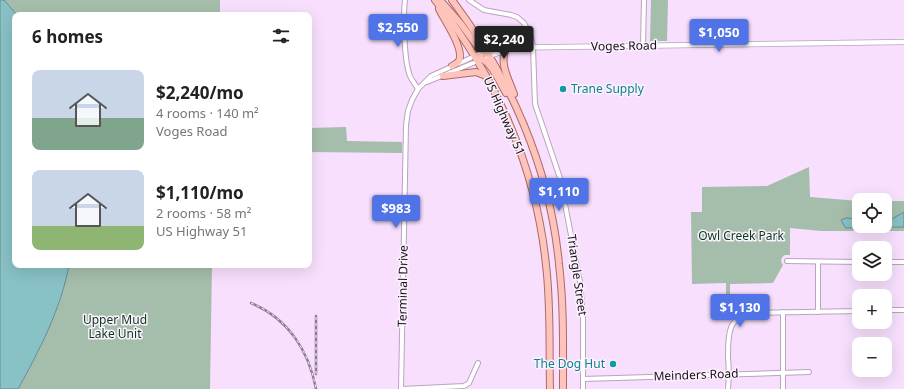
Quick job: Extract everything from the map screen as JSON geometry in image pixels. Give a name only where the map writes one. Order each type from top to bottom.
[{"type":"main road","name":"US Highway 51","points":[[435,0],[456,28],[483,56],[487,76],[504,110],[523,159],[534,194],[546,258],[549,293],[550,389]]},
{"type":"main road","points":[[435,0],[458,46],[460,57],[458,62],[452,66]]},
{"type":"main road","points":[[440,0],[461,24],[477,46],[496,75],[510,101],[519,112]]},
{"type":"main road","points":[[452,0],[480,40],[483,56]]},
{"type":"main road","points":[[480,40],[507,49],[503,58],[504,66],[519,112]]},
{"type":"main road","points":[[443,76],[476,72],[487,76]]},
{"type":"main road","name":"US Highway 51","points":[[519,112],[542,175],[551,210],[557,245],[562,298],[563,389]]},
{"type":"street","points":[[405,0],[404,22],[408,68],[411,78],[418,89]]},
{"type":"street","name":"Triangle Street","points":[[469,0],[484,10],[511,15],[520,19],[528,30],[533,47],[535,104],[560,178],[580,282],[583,317],[583,389]]},
{"type":"street","points":[[643,45],[644,0]]},
{"type":"street","name":"Voges Road","points":[[483,56],[507,49],[533,47],[904,42]]},
{"type":"street","name":"Terminal Drive","points":[[426,82],[443,76],[483,56]]},
{"type":"street","name":"Terminal Drive","points":[[401,389],[406,124],[409,106],[418,89],[431,76],[452,66],[483,56]]},
{"type":"street","points":[[787,262],[852,262]]},
{"type":"street","points":[[818,262],[818,312]]},
{"type":"street","points":[[892,262],[904,262]]},
{"type":"street","points":[[892,310],[904,310]]},
{"type":"street","points":[[728,389],[729,333],[736,320],[751,313],[852,311]]},
{"type":"street","points":[[783,312],[783,389]]},
{"type":"street","points":[[401,389],[464,386],[469,384],[478,363]]},
{"type":"street","name":"Meinders Road","points":[[583,379],[809,372]]},
{"type":"green space","points":[[4,0],[220,0],[220,12],[14,12]]},
{"type":"green space","points":[[651,0],[668,0],[667,41],[650,41]]},
{"type":"green space","points":[[346,127],[347,141],[402,142],[402,153],[312,152],[312,128]]},
{"type":"green space","name":"Owl Creek Park","points":[[809,167],[810,197],[852,200],[852,231],[821,231],[790,228],[790,255],[785,255],[782,258],[781,262],[783,265],[773,283],[730,284],[730,298],[740,315],[738,316],[726,299],[726,283],[692,284],[691,212],[702,212],[702,187],[767,186]]},
{"type":"green space","name":"Owl Creek Park","points":[[892,201],[904,201],[904,231],[892,231]]},
{"type":"green space","name":"Upper Mud Lake Unit","points":[[68,268],[212,268],[210,389],[18,389],[55,313]]},
{"type":"shaded area","points":[[0,0],[4,0],[14,12],[12,12],[12,268],[68,268],[61,298],[55,314],[34,360],[18,389],[0,389]]},
{"type":"shaded area","points":[[904,212],[904,227],[892,227],[892,219]]},
{"type":"shaded area","points":[[846,218],[852,218],[852,228],[845,227],[841,220]]},
{"type":"railway","points":[[251,303],[276,317],[295,337],[308,362],[316,389]]},
{"type":"railway","points":[[316,316],[316,374]]},
{"type":"place","name":"Trane Supply","points":[[563,89]]},
{"type":"place","name":"The Dog Hut","points":[[613,364]]}]
